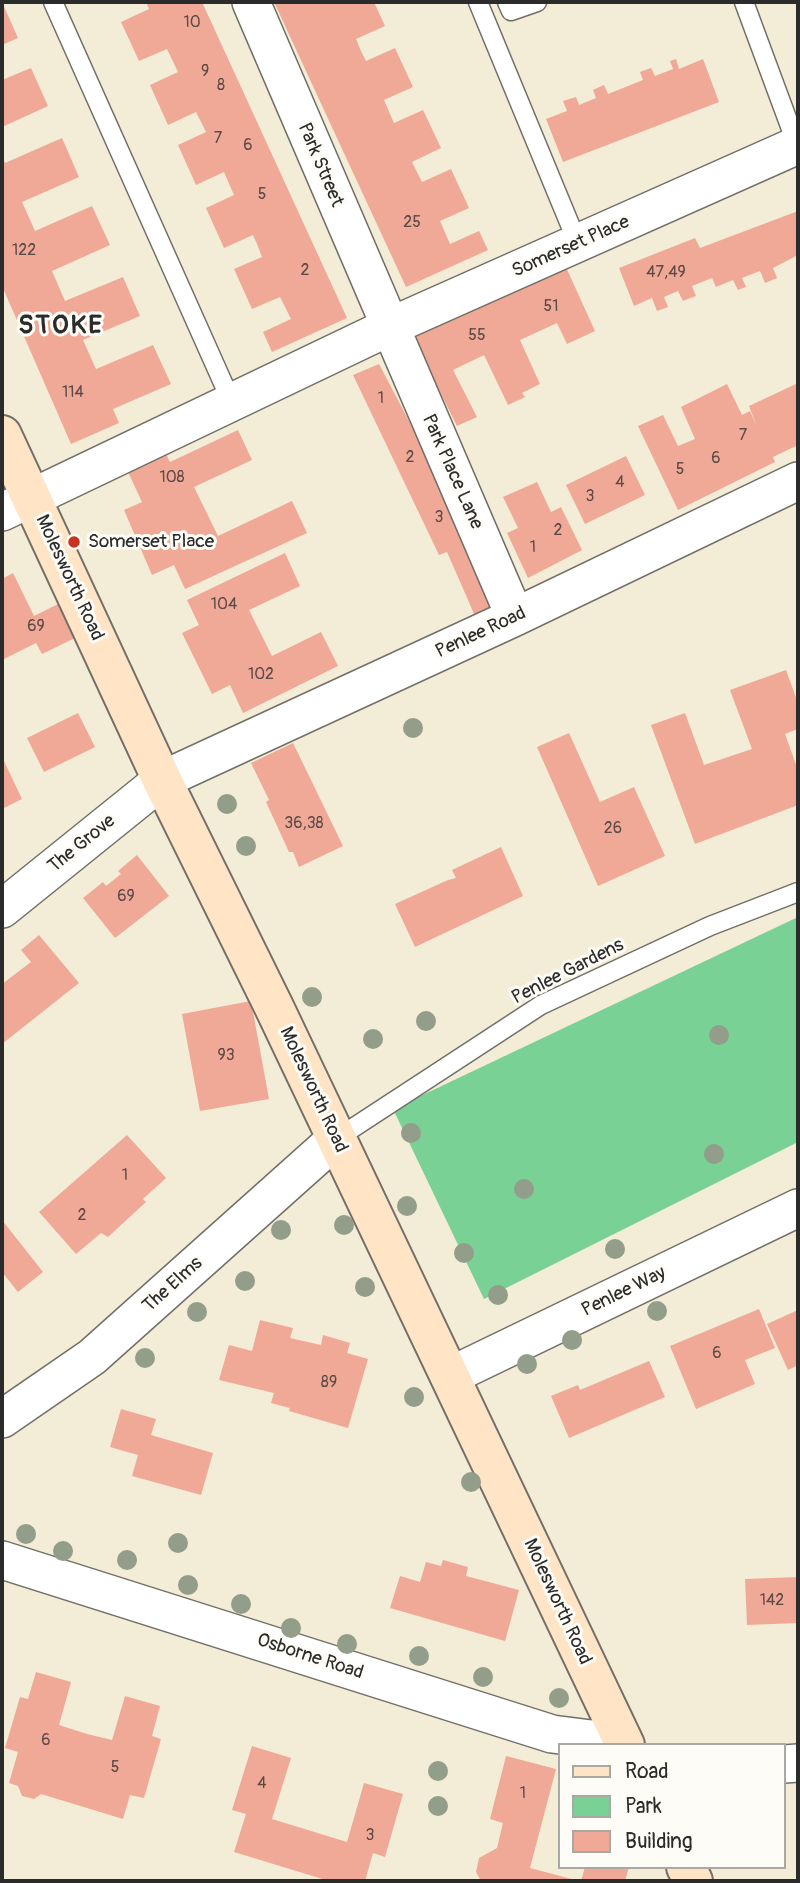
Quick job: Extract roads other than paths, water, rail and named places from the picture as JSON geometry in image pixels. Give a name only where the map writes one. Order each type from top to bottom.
[{"type":"street","name":"Park Street","points":[[251,2],[389,327]]},
{"type":"street","name":"Somerset Place","points":[[17,505],[389,327],[797,145]]},
{"type":"street","name":"Park Place Lane","points":[[389,327],[515,617]]},
{"type":"street","name":"Molesworth Road","points":[[2,435],[17,505],[162,779],[623,1741]]},
{"type":"street","name":"Penlee Road","points":[[162,779],[515,617],[798,481]]},
{"type":"street","name":"The Grove","points":[[2,909],[162,779]]},
{"type":"street","name":"The Elms","points":[[2,1419],[92,1357],[336,1139]]},
{"type":"street","name":"Penlee Way","points":[[450,1376],[798,1208]]},
{"type":"street","name":"Osborne Road","points":[[2,1560],[552,1734],[623,1741]]},
{"type":"lane","points":[[53,2],[232,403]]},
{"type":"lane","points":[[478,2],[578,244]]},
{"type":"lane","points":[[508,2],[511,11],[537,2]]},
{"type":"lane","points":[[744,2],[797,145]]},
{"type":"lane","name":"Penlee Gardens","points":[[336,1139],[541,1005],[709,926],[798,892]]},
{"type":"place","name":"Somerset Place","points":[[74,542]]},
{"type":"district","name":"STOKE","points":[[61,326]]}]
